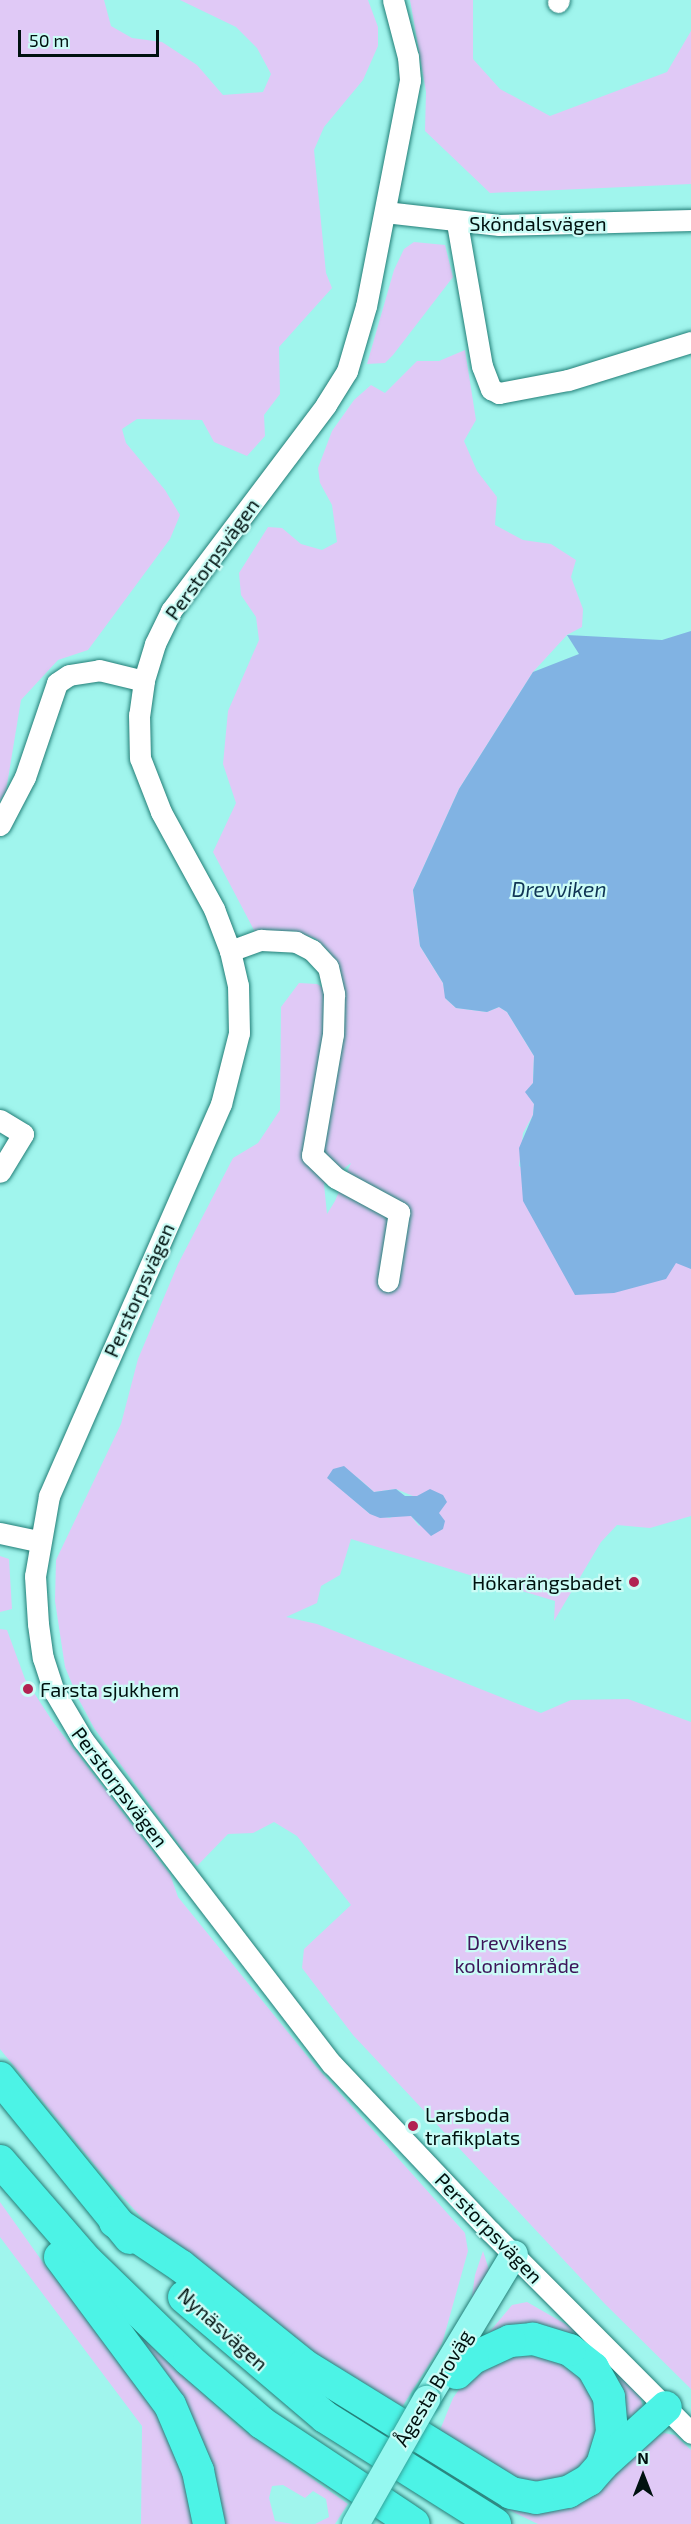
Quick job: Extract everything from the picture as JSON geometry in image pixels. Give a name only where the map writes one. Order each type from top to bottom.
[{"type":"highway","name":"Nynäsvägen","points":[[0,2078],[115,2222],[190,2302],[324,2417],[495,2524]]},
{"type":"highway","points":[[0,2161],[87,2261],[189,2360],[262,2423],[414,2524]]},
{"type":"highway","points":[[0,2177],[170,2405],[198,2471],[209,2524]]},
{"type":"highway","points":[[115,2222],[181,2266],[304,2365],[511,2493],[536,2498],[568,2492],[589,2480],[602,2465],[666,2407]]},
{"type":"highway","points":[[457,2373],[473,2358],[510,2341],[533,2339],[570,2350],[593,2368],[609,2397],[612,2432],[602,2465]]},
{"type":"main road","name":"Ågesta Broväg","points":[[369,2524],[431,2403],[457,2373],[518,2258]]},
{"type":"main road","name":"Ågesta Broväg","points":[[354,2524],[431,2403],[518,2258]]},
{"type":"street","name":"Perstorpsvägen","points":[[393,0],[408,57],[410,80],[385,212],[347,371],[326,405],[171,611],[155,644],[144,681],[138,739],[148,784],[214,909],[230,951],[240,1011],[240,1033],[228,1085],[62,1464],[38,1541],[35,1576],[43,1658],[54,1691],[83,1740],[332,2064],[518,2258],[691,2433]]},
{"type":"street","name":"Sköndalsvägen","points":[[385,212],[457,223],[509,225],[691,220]]},
{"type":"street","points":[[457,223],[482,366],[491,389],[499,393],[568,380],[691,342]]},
{"type":"street","points":[[0,825],[12,810],[57,683],[69,675],[99,670],[144,681]]},
{"type":"street","points":[[230,951],[261,940],[296,942],[328,967],[334,994],[333,1034],[312,1155],[336,1178],[399,1212],[388,1281]]},
{"type":"street","points":[[0,1120],[23,1134],[0,1172]]},
{"type":"street","points":[[0,1533],[38,1541]]},
{"type":"green space","points":[[0,0],[104,0],[111,26],[132,38],[162,42],[197,65],[223,95],[263,92],[271,74],[257,48],[236,27],[180,0],[368,0],[378,27],[378,46],[363,80],[324,127],[314,150],[326,273],[332,288],[279,347],[280,394],[264,415],[265,436],[247,456],[214,442],[202,420],[137,419],[122,429],[126,443],[165,490],[180,515],[170,539],[88,650],[58,660],[21,700],[6,791],[0,801]]},
{"type":"green space","points":[[410,0],[473,0],[473,59],[500,89],[550,116],[667,72],[691,31],[691,184],[490,193],[425,131],[426,92]]},
{"type":"green space","points":[[414,242],[445,245],[453,277],[393,355],[385,363],[367,364],[394,270],[404,249]]},
{"type":"green space","name":"Drevvikens koloniområde","points":[[465,350],[476,420],[464,441],[477,471],[497,497],[495,525],[523,540],[551,544],[576,560],[571,577],[583,609],[582,627],[567,635],[533,672],[459,789],[413,890],[420,946],[443,983],[446,999],[456,1008],[487,1012],[499,1007],[507,1012],[534,1056],[533,1083],[526,1092],[534,1104],[533,1115],[523,1133],[519,1166],[691,1269],[691,1516],[650,1528],[617,1525],[601,1542],[554,1621],[555,1601],[351,1539],[340,1575],[321,1586],[317,1603],[286,1617],[317,1624],[541,1713],[571,1700],[628,1699],[691,1722],[691,2389],[605,2304],[353,2035],[302,1968],[304,1949],[351,1905],[297,1836],[274,1822],[253,1833],[228,1834],[197,1866],[180,1846],[94,1728],[77,1696],[65,1667],[55,1601],[56,1560],[121,1424],[138,1359],[178,1264],[233,1158],[258,1143],[280,1110],[281,1007],[299,983],[317,984],[337,995],[341,977],[329,952],[316,939],[294,931],[255,932],[213,852],[236,803],[223,764],[228,711],[259,640],[256,617],[241,595],[239,573],[268,527],[282,528],[301,544],[322,550],[337,542],[332,505],[320,483],[318,468],[332,431],[354,400],[371,385],[385,393],[417,361],[439,361]],"holes":[[[351,1163],[335,1201],[327,1214],[324,1184]],[[357,1477],[374,1492],[396,1489],[442,1508],[419,1526],[411,1516],[396,1514],[390,1518],[370,1514],[328,1478]]]},
{"type":"green space","points":[[0,1556],[9,1559],[12,1609],[0,1612]]},
{"type":"green space","points":[[0,1629],[7,1630],[25,1679],[53,1722],[170,1874],[178,1897],[313,2063],[465,2233],[468,2251],[442,2344],[397,2415],[170,2248],[106,2179],[0,2049]]},
{"type":"green space","points":[[0,2202],[47,2268],[97,2324],[181,2444],[200,2524],[141,2524],[142,2426],[0,2237]]},
{"type":"green space","points":[[483,2251],[491,2276],[470,2311],[475,2275]]},
{"type":"green space","points":[[527,2302],[569,2326],[640,2397],[644,2410],[623,2438],[607,2373],[486,2336],[512,2305]]},
{"type":"green space","points":[[119,2316],[238,2426],[348,2504],[335,2524],[315,2524],[329,2517],[326,2499],[313,2491],[305,2498],[283,2485],[272,2486],[269,2498],[275,2521],[293,2524],[223,2524]]},
{"type":"green space","points":[[545,2351],[578,2365],[604,2424],[583,2476],[542,2490],[436,2440],[453,2398],[470,2374],[512,2352]]},
{"type":"green space","points":[[664,2433],[675,2435],[691,2450],[691,2524],[538,2524],[503,2507],[528,2510]]},
{"type":"water","name":"Drevviken","points":[[691,631],[691,1269],[676,1263],[666,1279],[614,1293],[575,1295],[523,1201],[519,1148],[533,1115],[534,1104],[525,1092],[533,1083],[534,1056],[507,1012],[499,1007],[487,1012],[456,1008],[445,998],[443,983],[420,946],[413,890],[459,789],[533,672],[579,654],[567,635],[662,640]]},
{"type":"water","points":[[344,1466],[374,1492],[396,1489],[405,1496],[417,1496],[430,1489],[443,1495],[447,1502],[439,1513],[445,1521],[443,1529],[431,1536],[411,1516],[380,1518],[370,1514],[327,1478],[333,1469]]},
{"type":"place","name":"Hökarängsbadet","points":[[634,1582]]},
{"type":"place","name":"Farsta sjukhem","points":[[28,1689]]},
{"type":"place","name":"Larsboda trafikplats","points":[[413,2126]]}]
